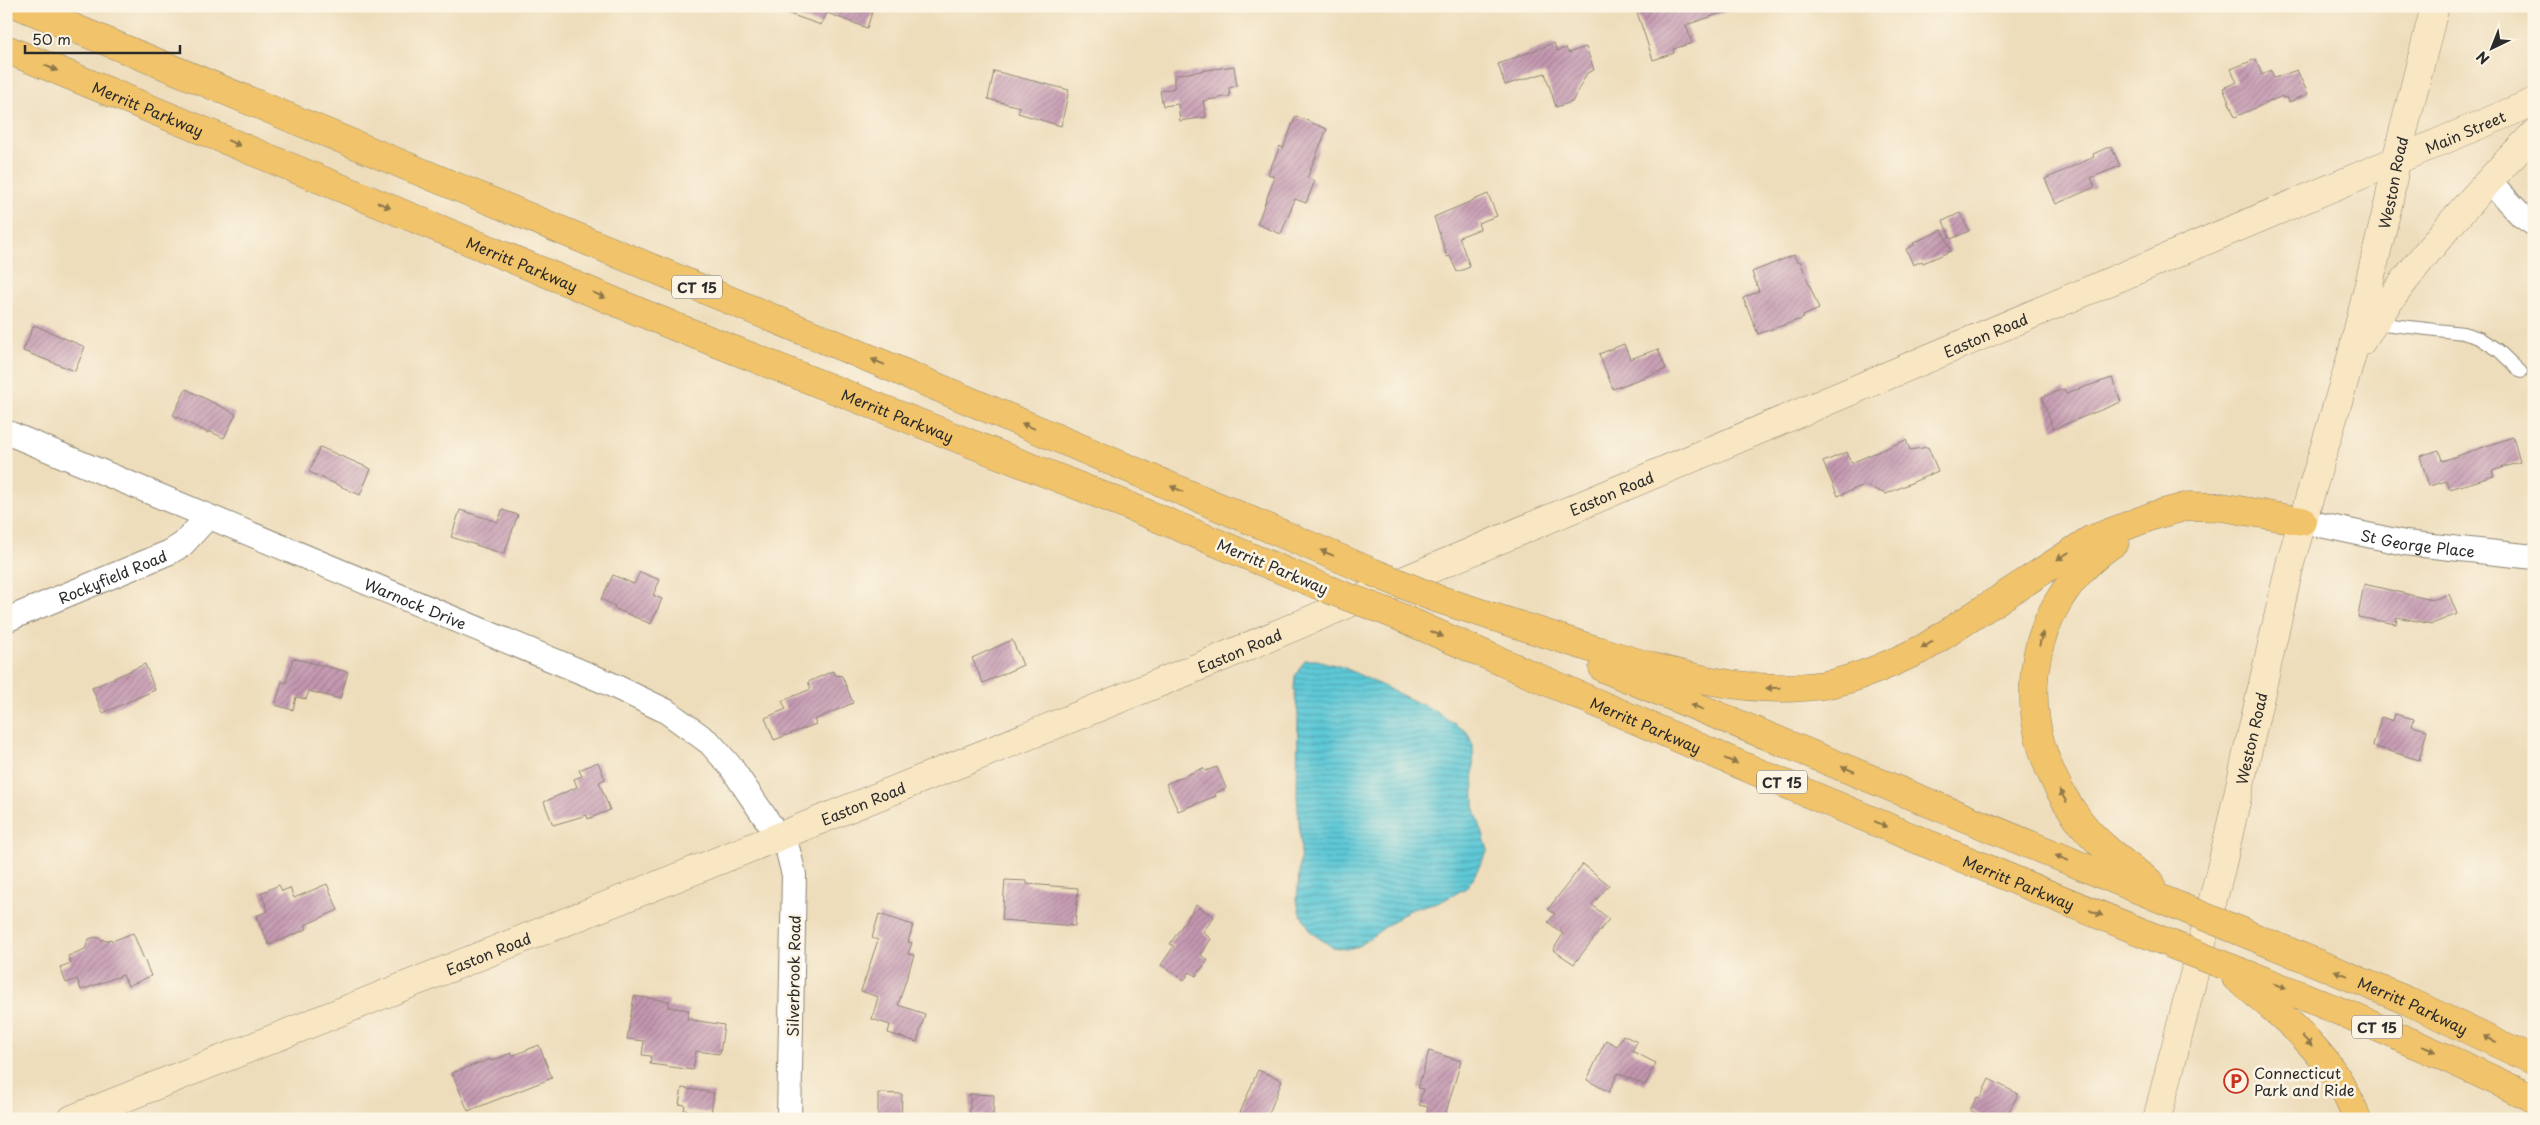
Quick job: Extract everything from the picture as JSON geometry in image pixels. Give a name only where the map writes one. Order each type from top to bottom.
[{"type":"highway","name":"Merritt Parkway","points":[[21,6],[867,358],[1372,572],[2408,1001],[2534,1061]]},
{"type":"highway","name":"Merritt Parkway","points":[[6,49],[676,327],[1129,506],[1327,589],[1393,614],[1678,738],[2174,945],[2358,1019],[2444,1056],[2534,1100]]},
{"type":"highway","points":[[1435,598],[1627,659],[1708,682],[1761,689],[1826,684],[1875,670],[1924,648],[2090,540],[2155,515],[2189,506],[2222,506],[2302,521]]},
{"type":"highway","points":[[2155,515],[2090,561],[2061,595],[2044,627],[2035,663],[2033,690],[2044,750],[2058,787],[2080,820],[2096,839],[2119,860],[2188,910]]},
{"type":"highway","points":[[2218,963],[2268,1003],[2318,1052],[2335,1075],[2353,1105],[2357,1119]]},
{"type":"main road","name":"Weston Road","points":[[2157,1119],[2222,864],[2302,521],[2351,358],[2389,201],[2396,160],[2435,6]]},
{"type":"main road","name":"Main Street","points":[[2396,160],[2534,102]]},
{"type":"main road","name":"Weston Road","points":[[2351,358],[2430,246],[2488,180],[2534,134]]},
{"type":"main road","name":"Easton Road","points":[[72,1119],[1218,659],[2396,160]]},
{"type":"street","points":[[2488,180],[2522,216],[2534,224]]},
{"type":"street","name":"Warnock Drive","points":[[6,432],[207,518],[538,653],[666,711],[699,733],[721,755],[778,837]]},
{"type":"street","name":"Rockyfield Road","points":[[6,620],[170,552],[183,544],[207,518]]},
{"type":"street","name":"St George Place","points":[[2302,521],[2405,543],[2534,556]]},
{"type":"street","name":"Silverbrook Road","points":[[778,837],[788,851],[794,875],[789,1119]]},
{"type":"lane","points":[[2374,323],[2463,333],[2479,338],[2498,350],[2521,372]]},
{"type":"water","points":[[1305,660],[1317,660],[1345,668],[1433,710],[1467,732],[1473,745],[1474,806],[1488,850],[1466,888],[1444,900],[1409,910],[1357,947],[1345,949],[1332,947],[1312,933],[1299,911],[1297,899],[1301,849],[1297,796],[1298,714],[1294,689],[1295,676]]},
{"type":"building","points":[[776,6],[874,6],[867,28],[827,13],[821,25],[775,9]]},
{"type":"building","points":[[1635,6],[1734,6],[1734,9],[1686,25],[1692,43],[1673,49],[1674,53],[1653,60]]},
{"type":"building","points":[[1554,43],[1557,51],[1566,48],[1568,53],[1586,47],[1594,70],[1587,73],[1572,102],[1556,107],[1545,73],[1505,85],[1498,64]]},
{"type":"building","points":[[2256,59],[2262,75],[2271,70],[2274,78],[2297,70],[2308,94],[2289,102],[2287,97],[2283,98],[2282,96],[2235,117],[2223,88],[2237,82],[2231,69]]},
{"type":"building","points":[[1234,66],[1237,86],[1229,88],[1230,96],[1203,101],[1206,117],[1180,121],[1178,104],[1163,106],[1160,91],[1174,88],[1174,75]]},
{"type":"building","points":[[994,71],[1069,90],[1061,126],[1018,113],[1020,107],[988,99]]},
{"type":"building","points":[[1296,116],[1327,129],[1307,178],[1315,181],[1306,203],[1295,199],[1281,234],[1257,224],[1275,177],[1268,174],[1280,146],[1283,148]]},
{"type":"building","points":[[2111,146],[2120,166],[2091,178],[2095,187],[2056,204],[2045,179],[2094,157],[2093,154]]},
{"type":"building","points":[[1488,194],[1497,216],[1478,223],[1480,229],[1459,237],[1470,267],[1457,272],[1450,256],[1447,257],[1434,217]]},
{"type":"building","points":[[1960,213],[1969,231],[1951,239],[1943,221]]},
{"type":"building","points":[[1942,230],[1951,251],[1923,263],[1922,261],[1913,265],[1906,249],[1914,245],[1913,243]]},
{"type":"building","points":[[1794,255],[1797,262],[1800,261],[1819,309],[1803,316],[1804,318],[1758,334],[1743,298],[1759,291],[1752,272]]},
{"type":"building","points":[[34,325],[85,347],[75,371],[23,351]]},
{"type":"building","points":[[1624,344],[1630,359],[1658,349],[1666,369],[1613,389],[1599,354]]},
{"type":"building","points":[[2112,378],[2121,402],[2053,429],[2042,397],[2064,389],[2066,393]]},
{"type":"building","points":[[186,389],[236,414],[224,438],[209,431],[208,433],[173,415]]},
{"type":"building","points":[[2513,437],[2520,462],[2492,471],[2494,476],[2450,489],[2447,481],[2429,486],[2420,456],[2439,450],[2442,461]]},
{"type":"building","points":[[1906,440],[1910,450],[1928,447],[1938,471],[1886,494],[1864,485],[1838,496],[1823,462],[1847,452],[1851,463]]},
{"type":"building","points":[[320,447],[371,469],[360,495],[309,472]]},
{"type":"building","points":[[460,510],[498,522],[502,510],[518,515],[504,554],[451,537]]},
{"type":"building","points":[[640,572],[660,580],[653,595],[662,599],[651,624],[614,608],[615,606],[601,599],[613,575],[634,584]]},
{"type":"building","points":[[2364,584],[2432,600],[2449,594],[2457,614],[2432,624],[2397,617],[2396,624],[2358,617]]},
{"type":"building","points":[[1012,640],[1023,665],[983,683],[972,658]]},
{"type":"building","points":[[293,658],[348,672],[340,699],[309,691],[306,699],[296,697],[293,710],[275,705],[282,682],[286,683]]},
{"type":"building","points":[[145,664],[155,690],[103,713],[92,688]]},
{"type":"building","points":[[833,671],[835,675],[842,676],[853,703],[814,720],[816,724],[774,740],[765,718],[786,709],[782,701],[811,689],[808,682]]},
{"type":"building","points":[[2395,714],[2414,719],[2412,726],[2427,730],[2419,760],[2373,746],[2381,717],[2393,721]]},
{"type":"building","points":[[598,762],[605,779],[599,782],[610,810],[588,819],[587,815],[553,825],[544,802],[577,787],[574,779],[582,776],[579,770]]},
{"type":"building","points":[[1217,767],[1226,788],[1215,793],[1216,796],[1178,811],[1166,784],[1203,768],[1205,771]]},
{"type":"building","points":[[1583,864],[1609,885],[1592,905],[1609,919],[1574,964],[1553,950],[1563,934],[1548,922],[1555,914],[1548,909]]},
{"type":"building","points":[[1005,880],[1027,881],[1027,884],[1078,888],[1075,926],[1002,920]]},
{"type":"building","points":[[327,884],[338,910],[305,925],[307,929],[269,945],[256,916],[268,911],[261,893],[279,885],[282,891],[290,888],[294,898]]},
{"type":"building","points":[[1196,905],[1214,917],[1203,932],[1211,939],[1201,955],[1208,960],[1196,976],[1190,972],[1184,980],[1161,965],[1174,946],[1170,944]]},
{"type":"building","points":[[879,914],[913,925],[908,942],[912,943],[908,954],[914,955],[898,1005],[925,1014],[917,1042],[888,1033],[890,1025],[872,1019],[878,997],[861,991],[878,940],[872,938]]},
{"type":"building","points":[[133,933],[151,976],[128,986],[123,975],[81,990],[77,979],[66,983],[60,967],[71,963],[68,956],[85,949],[89,939],[96,937],[106,941],[111,939],[112,941]]},
{"type":"building","points":[[634,996],[669,1001],[668,1007],[689,1010],[687,1019],[724,1025],[720,1054],[696,1051],[693,1070],[650,1064],[651,1056],[642,1055],[644,1041],[627,1039]]},
{"type":"building","points":[[1623,1035],[1637,1042],[1632,1051],[1656,1063],[1645,1085],[1618,1073],[1609,1092],[1587,1080],[1606,1040],[1617,1046]]},
{"type":"building","points":[[539,1045],[552,1078],[468,1111],[452,1073],[511,1053],[512,1056]]},
{"type":"building","points":[[1429,1051],[1461,1061],[1444,1119],[1425,1119],[1428,1107],[1419,1105],[1423,1089],[1418,1088]]},
{"type":"building","points":[[1258,1070],[1282,1080],[1267,1119],[1254,1119],[1240,1113]]},
{"type":"building","points":[[1989,1079],[2018,1094],[2005,1119],[1987,1119],[1970,1110],[1977,1097],[1980,1098]]},
{"type":"building","points":[[682,1088],[714,1093],[711,1113],[684,1110],[685,1105],[679,1104]]},
{"type":"building","points":[[878,1093],[902,1094],[901,1119],[878,1119]]},
{"type":"building","points":[[970,1094],[994,1095],[993,1116],[970,1116]]},
{"type":"place","name":"Connecticut Park and Ride","points":[[2236,1081]]}]
